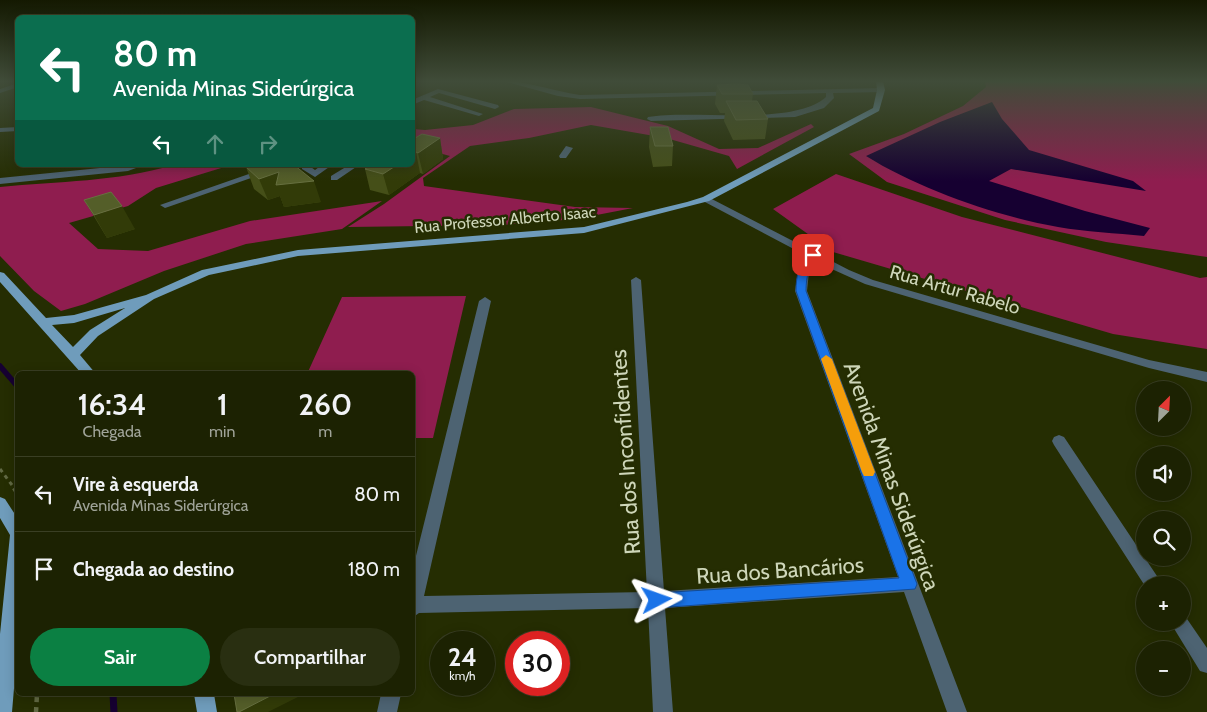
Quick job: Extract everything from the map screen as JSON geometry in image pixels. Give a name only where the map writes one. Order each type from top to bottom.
[{"type":"main road","name":"Rua Professor Alberto Isaac","points":[[150,298],[206,272],[298,252],[584,230],[706,199],[866,114]]},
{"type":"main road","points":[[0,275],[87,371]]},
{"type":"main road","points":[[42,322],[74,319],[150,298]]},
{"type":"main road","points":[[72,355],[94,333],[150,298]]},
{"type":"main road","points":[[0,504],[15,530]]},
{"type":"main road","points":[[2,712],[15,568]]},
{"type":"main road","points":[[204,696],[206,712]]},
{"type":"street","points":[[652,120],[797,114]]},
{"type":"street","points":[[0,130],[15,129]]},
{"type":"street","points":[[563,156],[570,148]]},
{"type":"street","points":[[0,181],[132,167]]},
{"type":"street","points":[[165,205],[278,167]]},
{"type":"street","points":[[305,167],[314,174],[325,167]]},
{"type":"street","points":[[334,178],[352,167]]},
{"type":"street","name":"Rua Artur Rabelo","points":[[706,199],[869,282],[1149,364],[1207,378]]},
{"type":"street","name":"Avenida Minas Siderúrgica","points":[[813,255],[805,265],[801,280],[801,291],[957,712]]},
{"type":"street","name":"Rua dos Inconfidentes","points":[[636,280],[663,712]]},
{"type":"street","points":[[415,598],[485,301]]},
{"type":"street","points":[[1059,441],[1148,576]]},
{"type":"street","name":"Rua dos Bancários","points":[[415,607],[657,600],[910,584]]},
{"type":"street","points":[[1185,631],[1207,664]]},
{"type":"street","points":[[387,712],[391,696]]},
{"type":"path","points":[[0,469],[15,490]]},
{"type":"path","points":[[36,712],[37,696]]},
{"type":"shaded area","points":[[501,114],[620,114],[668,126],[719,149],[758,148],[811,124],[814,127],[737,169],[729,156],[666,138],[591,125],[529,138],[470,146],[423,178],[424,186],[575,207],[633,208],[576,219],[503,225],[348,227],[384,204],[450,156],[415,147],[415,129],[425,130],[473,125]]},
{"type":"shaded area","points":[[946,114],[1207,114],[1207,257],[1106,242],[1005,220],[887,182],[849,154],[904,134]]},
{"type":"shaded area","points":[[960,114],[999,114],[1029,150],[1133,181],[1146,191],[1011,169],[989,181],[1085,211],[1150,228],[1144,236],[1069,229],[1009,216],[934,190],[866,156]]},
{"type":"shaded area","points":[[166,167],[224,167],[156,188],[128,206],[69,223],[98,249],[148,251],[250,221],[382,201],[342,229],[246,244],[164,271],[85,304],[61,311],[34,291],[0,256],[0,187],[109,178]]},
{"type":"shaded area","points":[[836,174],[962,217],[1200,278],[1207,277],[1207,349],[1113,334],[833,252],[773,209]]},
{"type":"shaded area","points":[[466,296],[433,438],[415,438],[415,371],[308,371],[342,297]]},
{"type":"building","points":[[733,114],[765,114],[768,119],[736,120]]},
{"type":"building","points":[[650,127],[668,127],[673,146],[655,146]]},
{"type":"building","points":[[422,134],[440,138],[418,153],[415,152],[415,138]]},
{"type":"building","points":[[246,167],[296,167],[314,181],[276,185],[279,172],[259,179]]},
{"type":"building","points":[[368,167],[394,167],[383,174],[365,169]]},
{"type":"building","points":[[111,192],[122,206],[94,215],[84,200]]},
{"type":"building","points":[[234,696],[270,696],[239,712],[237,712]]},
{"type":"waterway","points":[[0,366],[15,384]]},
{"type":"waterway","points":[[113,696],[114,712]]},
{"type":"slow traffic","points":[[826,359],[868,472]]},
{"type":"route","points":[[657,600],[910,584],[801,291],[801,280],[805,265],[813,255]]}]
